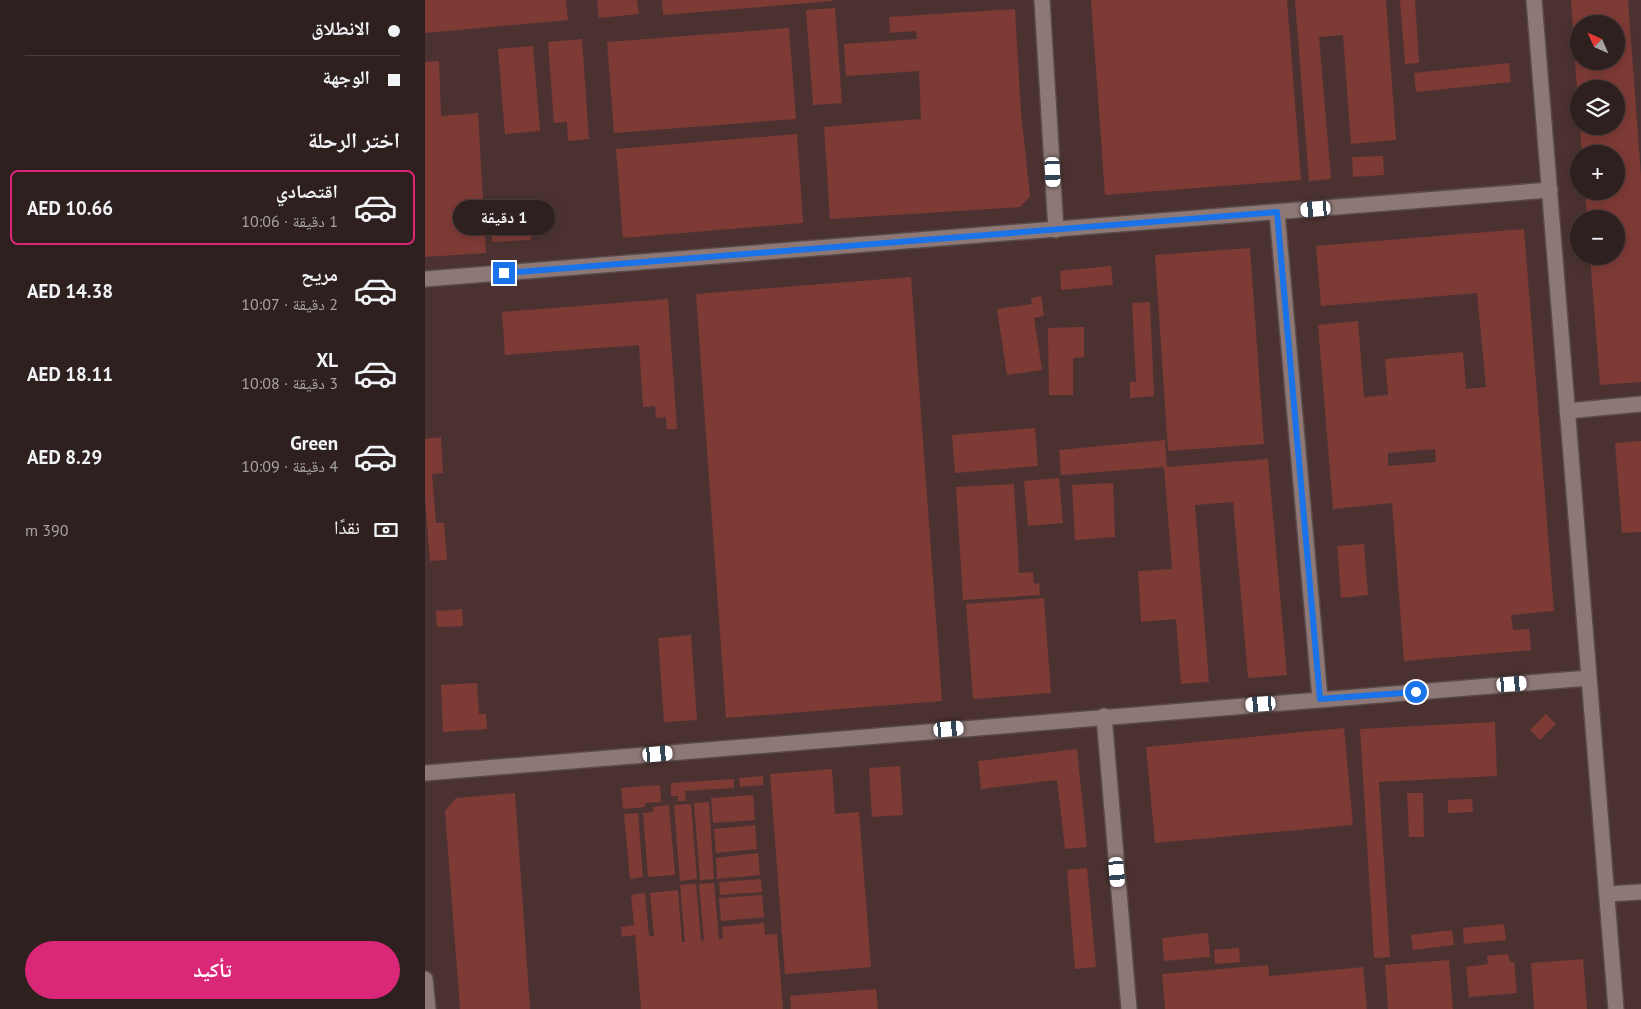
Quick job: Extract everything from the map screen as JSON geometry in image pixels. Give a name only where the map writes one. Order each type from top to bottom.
[{"type":"street","points":[[1042,0],[1056,230]]},
{"type":"street","points":[[1534,0],[1616,1009]]},
{"type":"street","points":[[425,279],[1549,190]]},
{"type":"street","points":[[1277,212],[1320,699]]},
{"type":"street","points":[[1567,411],[1641,404]]},
{"type":"street","points":[[425,773],[1104,716],[1589,678]]},
{"type":"street","points":[[1104,716],[1129,1009]]},
{"type":"street","points":[[1607,894],[1641,892]]},
{"type":"street","points":[[425,979],[428,1009]]},
{"type":"shaded area","points":[[425,0],[1641,0],[1641,1009],[425,1009]]},
{"type":"building","points":[[425,0],[566,0],[568,20],[425,33]]},
{"type":"building","points":[[597,0],[637,0],[639,14],[599,18]]},
{"type":"building","points":[[662,0],[832,0],[832,1],[663,15]]},
{"type":"building","points":[[1091,0],[1287,0],[1301,180],[1105,195]]},
{"type":"building","points":[[1295,0],[1386,0],[1396,140],[1351,144],[1343,35],[1319,37],[1331,179],[1309,181]]},
{"type":"building","points":[[1400,0],[1415,0],[1419,63],[1405,64]]},
{"type":"building","points":[[1571,0],[1628,0],[1641,176],[1641,382],[1600,385],[1591,265],[1625,265],[1625,210],[1586,210],[1586,200],[1625,200],[1625,145],[1581,145],[1581,135],[1625,135],[1625,80],[1576,80],[1576,70],[1625,70],[1625,15],[1572,15]]},
{"type":"building","points":[[835,8],[842,103],[813,105],[806,10]]},
{"type":"building","points":[[1015,9],[1021,113],[1030,196],[1020,207],[830,219],[824,127],[921,119],[919,71],[846,76],[844,44],[917,39],[916,31],[890,33],[889,17]]},
{"type":"building","points":[[789,28],[796,119],[614,133],[607,42]]},
{"type":"building","points":[[582,39],[589,139],[568,141],[567,122],[554,123],[548,42]]},
{"type":"building","points":[[533,46],[540,131],[505,134],[498,49]]},
{"type":"building","points":[[439,61],[441,116],[478,113],[486,253],[425,257],[425,62]]},
{"type":"building","points":[[1509,63],[1511,82],[1416,92],[1414,73]]},
{"type":"building","points":[[797,134],[803,223],[623,238],[616,149]]},
{"type":"building","points":[[1383,156],[1384,175],[1353,177],[1352,157]]},
{"type":"building","points":[[530,217],[531,240],[492,242],[491,227],[509,226],[509,218]]},
{"type":"building","points":[[1524,229],[1554,611],[1511,615],[1513,630],[1529,629],[1531,650],[1404,661],[1392,503],[1333,509],[1318,325],[1358,321],[1364,397],[1388,395],[1385,359],[1463,352],[1466,389],[1486,387],[1477,293],[1321,306],[1316,246]],"holes":[[[1435,449],[1436,462],[1388,466],[1388,453]]]},
{"type":"building","points":[[1250,248],[1264,444],[1168,451],[1155,255]]},
{"type":"building","points":[[1111,266],[1113,285],[1061,290],[1060,271]]},
{"type":"building","points":[[911,277],[942,701],[726,718],[696,294]]},
{"type":"building","points":[[1041,296],[1044,316],[1034,318],[1042,370],[1007,375],[997,309],[1032,304],[1031,298]]},
{"type":"building","points":[[668,299],[677,429],[667,429],[666,417],[656,418],[655,406],[643,407],[639,345],[505,355],[502,312]]},
{"type":"building","points":[[1150,302],[1154,396],[1130,398],[1130,382],[1136,382],[1132,303]]},
{"type":"building","points":[[1084,327],[1084,357],[1073,358],[1073,395],[1049,395],[1048,328]]},
{"type":"building","points":[[1035,428],[1038,466],[955,473],[952,435]]},
{"type":"building","points":[[441,437],[443,473],[432,474],[436,523],[444,523],[447,560],[430,561],[425,497],[425,439]]},
{"type":"building","points":[[1165,440],[1167,467],[1268,459],[1287,675],[1248,678],[1233,502],[1195,505],[1209,682],[1181,684],[1176,619],[1141,622],[1138,571],[1172,569],[1164,467],[1061,475],[1059,450]]},
{"type":"building","points":[[1641,441],[1641,532],[1622,533],[1615,443]]},
{"type":"building","points":[[1059,478],[1063,523],[1028,526],[1024,481]]},
{"type":"building","points":[[1113,483],[1115,537],[1075,540],[1072,485]]},
{"type":"building","points":[[1014,484],[1019,573],[1033,572],[1034,584],[1039,583],[1040,595],[963,600],[956,487]]},
{"type":"building","points":[[1364,544],[1368,595],[1341,598],[1337,546]]},
{"type":"building","points":[[1044,598],[1051,693],[973,699],[966,604]]},
{"type":"building","points":[[462,609],[463,626],[437,627],[436,611]]},
{"type":"building","points":[[691,635],[697,720],[664,722],[658,638]]},
{"type":"building","points":[[477,683],[479,714],[486,714],[487,729],[443,732],[441,685]]},
{"type":"building","points":[[1546,714],[1556,724],[1540,740],[1530,730]]},
{"type":"building","points":[[1495,722],[1497,776],[1379,782],[1390,957],[1374,958],[1360,729]]},
{"type":"building","points":[[1344,728],[1353,825],[1155,843],[1146,747]]},
{"type":"building","points":[[1077,749],[1087,847],[1065,849],[1057,780],[981,789],[978,761]]},
{"type":"building","points":[[900,766],[903,815],[872,817],[869,768]]},
{"type":"building","points":[[832,769],[835,814],[859,812],[871,967],[785,974],[770,774]]},
{"type":"building","points":[[763,776],[763,785],[740,787],[739,778]]},
{"type":"building","points":[[734,779],[734,788],[685,791],[686,801],[678,801],[678,796],[671,796],[671,783]]},
{"type":"building","points":[[660,785],[661,802],[645,803],[645,807],[623,809],[621,788]]},
{"type":"building","points":[[515,793],[530,1009],[460,1009],[445,811],[456,798]]},
{"type":"building","points":[[1407,793],[1423,793],[1424,837],[1409,837]]},
{"type":"building","points":[[753,795],[755,820],[713,823],[711,798]]},
{"type":"building","points":[[1472,799],[1473,812],[1448,813],[1448,800]]},
{"type":"building","points":[[709,802],[714,879],[700,880],[694,803]]},
{"type":"building","points":[[691,804],[697,879],[680,881],[674,805]]},
{"type":"building","points":[[669,805],[675,875],[648,877],[643,813],[653,812],[653,807]]},
{"type":"building","points":[[638,813],[643,877],[630,879],[624,814]]},
{"type":"building","points":[[755,825],[757,849],[716,853],[714,829]]},
{"type":"building","points":[[758,853],[760,875],[717,879],[716,858]]},
{"type":"building","points":[[1087,868],[1096,967],[1075,969],[1067,870]]},
{"type":"building","points":[[761,879],[762,892],[720,895],[719,882]]},
{"type":"building","points":[[714,883],[719,939],[723,939],[722,927],[764,923],[765,935],[777,934],[783,1009],[641,1009],[635,935],[622,937],[621,927],[634,925],[631,895],[645,893],[649,936],[654,936],[650,893],[678,890],[682,942],[685,942],[680,885],[696,884],[701,941],[704,940],[699,884]]},
{"type":"building","points":[[762,895],[764,917],[721,921],[719,898]]},
{"type":"building","points":[[1504,924],[1506,940],[1464,944],[1463,928]]},
{"type":"building","points":[[1452,930],[1454,945],[1413,950],[1411,935]]},
{"type":"building","points":[[1208,933],[1210,957],[1164,961],[1162,938]]},
{"type":"building","points":[[1239,948],[1240,962],[1215,964],[1214,950]]},
{"type":"building","points":[[1508,954],[1510,962],[1514,962],[1517,993],[1469,997],[1466,967],[1488,964],[1487,956]]},
{"type":"building","points":[[1583,959],[1587,1009],[1534,1009],[1531,963]]},
{"type":"building","points":[[1449,960],[1453,1009],[1388,1009],[1385,965]]},
{"type":"building","points":[[1268,965],[1269,976],[1363,967],[1367,1009],[1165,1009],[1162,974]]},
{"type":"building","points":[[876,989],[878,1009],[791,1009],[790,996]]},
{"type":"route","points":[[504,273],[1277,212],[1320,699],[1416,692]]}]
